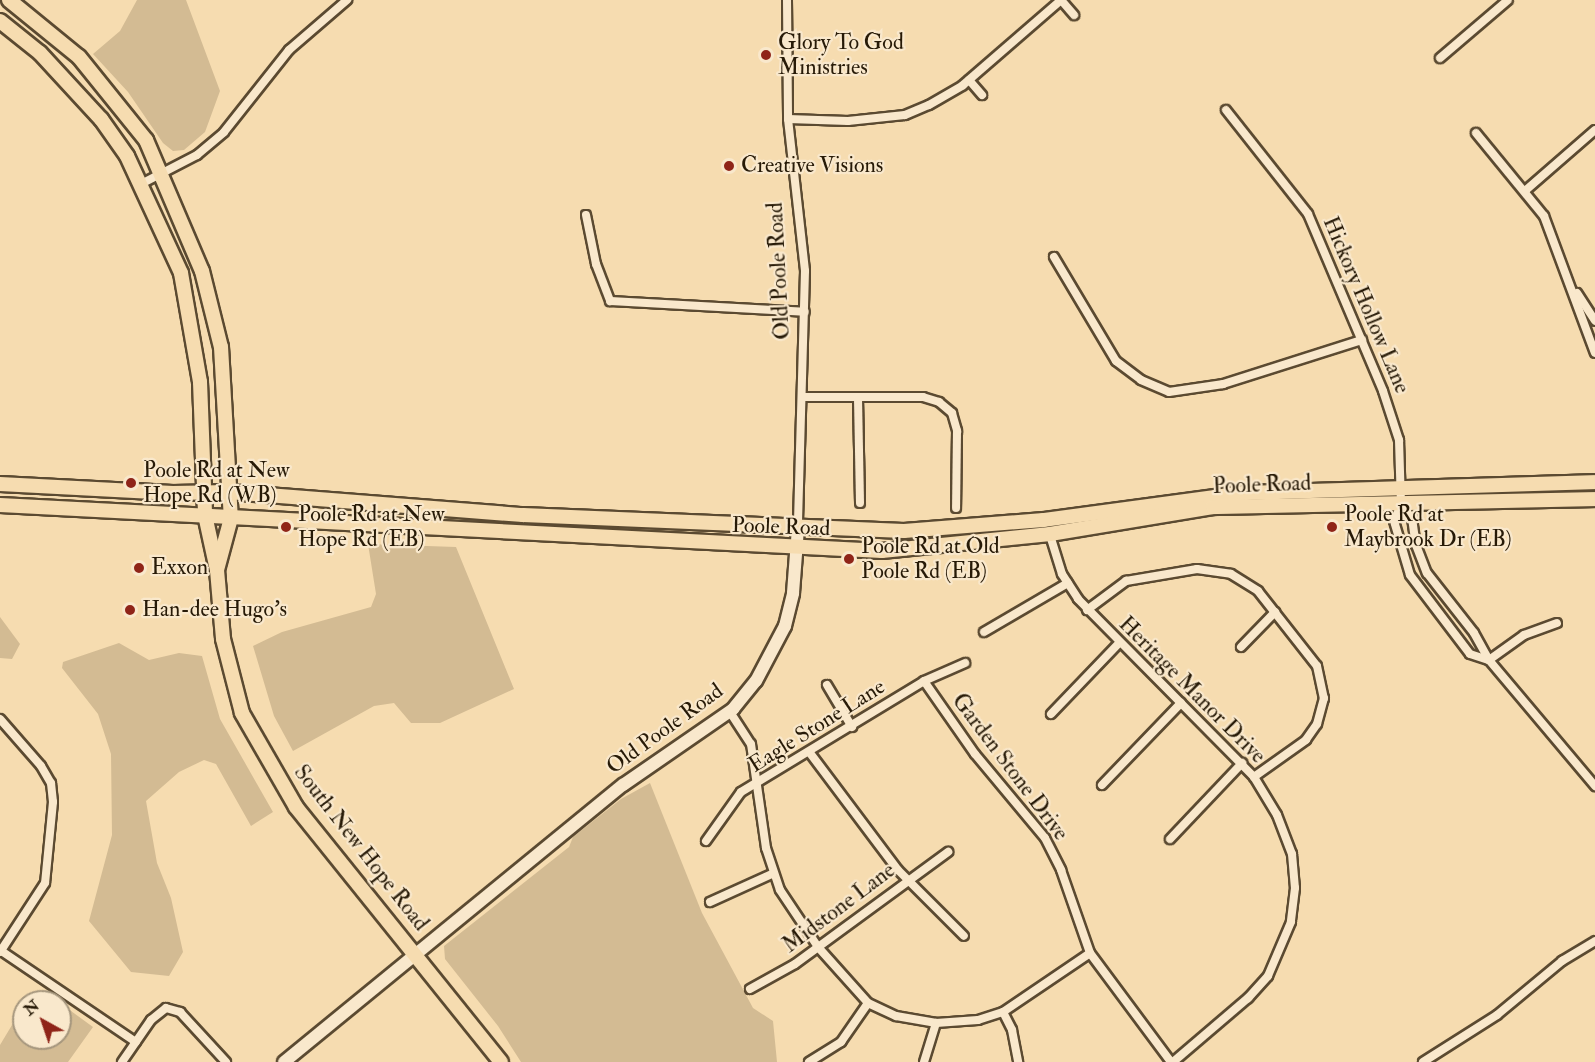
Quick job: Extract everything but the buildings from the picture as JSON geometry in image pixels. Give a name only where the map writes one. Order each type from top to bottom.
[{"type":"main road","name":"South New Hope Road","points":[[9,0],[79,57],[140,132],[162,173],[202,271],[220,346],[231,518],[217,570]]},
{"type":"main road","name":"South New Hope Road","points":[[0,21],[40,53],[75,88],[127,156],[181,273],[193,327],[200,382],[204,515],[217,570],[226,649],[242,713],[261,752],[296,807],[417,952],[501,1062]]},
{"type":"main road","name":"Poole Road","points":[[0,484],[229,492],[523,515],[904,531],[1047,519],[1245,493],[1595,482]]},
{"type":"main road","name":"Poole Road","points":[[0,505],[797,549],[882,551],[1050,534],[1213,507],[1401,505],[1595,499]]},
{"type":"street","points":[[141,184],[197,155],[224,132],[290,50],[346,0]]},
{"type":"street","name":"Old Poole Road","points":[[284,1062],[622,785],[730,712],[756,681],[785,626],[793,593],[797,549],[805,312],[805,271],[789,119],[787,0]]},
{"type":"street","points":[[789,119],[848,121],[905,115],[969,80],[1061,0],[1074,15]]},
{"type":"street","points":[[1440,58],[1508,0]]},
{"type":"street","points":[[969,80],[982,95]]},
{"type":"street","name":"Hickory Hollow Lane","points":[[1226,110],[1308,214],[1362,340],[1399,440],[1401,505],[1394,521],[1410,575],[1470,654],[1488,660]]},
{"type":"street","points":[[1526,190],[1595,130]]},
{"type":"street","points":[[1476,133],[1526,190],[1544,216],[1573,287],[1595,353]]},
{"type":"street","points":[[586,215],[596,264],[610,302],[805,312]]},
{"type":"street","points":[[1054,257],[1116,362],[1141,380],[1169,392],[1223,384],[1362,340]]},
{"type":"street","points":[[1573,287],[1595,321]]},
{"type":"street","points":[[802,398],[922,397],[939,402],[952,413],[957,430],[956,508]]},
{"type":"street","points":[[858,398],[860,502]]},
{"type":"street","points":[[1401,505],[1412,518],[1416,545],[1427,573],[1474,633],[1488,660],[1595,786]]},
{"type":"street","name":"Heritage Manor Drive","points":[[1047,519],[1050,534],[1068,583],[1087,610],[1254,777],[1273,807],[1289,842],[1295,888],[1291,922],[1282,950],[1258,988],[1172,1062]]},
{"type":"street","points":[[1087,610],[1117,585],[1135,577],[1206,569],[1231,574],[1249,584],[1275,612],[1317,666],[1324,689],[1323,707],[1306,740],[1254,777]]},
{"type":"street","points":[[984,632],[1068,583]]},
{"type":"street","points":[[1241,647],[1275,612]]},
{"type":"street","points":[[1488,660],[1524,635],[1557,623]]},
{"type":"street","points":[[1051,714],[1119,643]]},
{"type":"street","name":"Eagle Stone Lane","points":[[706,841],[734,798],[759,785],[924,681],[965,663]]},
{"type":"street","name":"Garden Stone Drive","points":[[924,681],[975,754],[1045,838],[1069,892],[1090,953],[1172,1062]]},
{"type":"street","points":[[827,685],[852,726]]},
{"type":"street","points":[[1102,785],[1181,704]]},
{"type":"street","points":[[730,712],[751,744],[759,785],[766,848],[774,873],[793,915],[868,1003],[896,1016],[936,1023],[978,1020],[1003,1012],[1090,953]]},
{"type":"street","points":[[0,719],[41,765],[51,783],[53,801],[45,883],[0,951],[136,1042]]},
{"type":"street","points":[[810,753],[907,880],[964,936]]},
{"type":"street","points":[[1170,839],[1242,764]]},
{"type":"street","name":"Midstone Lane","points":[[750,989],[818,947],[948,852]]},
{"type":"street","points":[[710,902],[774,873]]},
{"type":"street","points":[[1424,1062],[1497,1015],[1562,961],[1595,941]]},
{"type":"street","points":[[809,1062],[841,1042],[868,1003]]},
{"type":"street","points":[[122,1062],[151,1020],[165,1008],[180,1012],[226,1062]]},
{"type":"street","points":[[1003,1012],[1012,1030],[1018,1062]]},
{"type":"street","points":[[924,1062],[936,1023]]},
{"type":"shaded area","points":[[137,0],[186,0],[220,91],[205,132],[184,150],[173,151],[163,143],[128,92],[93,54],[120,31]]},
{"type":"shaded area","points":[[368,544],[456,547],[514,689],[440,723],[411,723],[394,703],[374,706],[293,751],[274,716],[253,646],[282,632],[371,607],[376,594]]},
{"type":"shaded area","points":[[0,617],[20,644],[12,659],[0,658]]},
{"type":"shaded area","points":[[119,643],[149,660],[179,653],[202,656],[220,719],[273,812],[251,826],[216,764],[204,760],[179,772],[146,801],[157,863],[171,898],[183,952],[169,976],[131,972],[89,921],[112,835],[111,754],[98,714],[62,668],[63,662]]},
{"type":"shaded area","points":[[650,783],[702,913],[753,1008],[773,1021],[777,1062],[521,1062],[498,1026],[445,959],[444,946],[569,847],[573,837],[621,799]]},
{"type":"shaded area","points":[[72,1012],[93,1027],[68,1062],[0,1062],[0,1045],[12,1025],[12,1050],[72,1050]]},
{"type":"place","name":"Glory To God Ministries","points":[[766,55]]},
{"type":"place","name":"Creative Visions","points":[[729,166]]},
{"type":"place","name":"Poole Rd at New Hope Rd (WB)","points":[[131,483]]},
{"type":"place","name":"Poole Rd at New Hope Rd (EB)","points":[[286,527]]},
{"type":"place","name":"Poole Rd at Maybrook Dr (EB)","points":[[1332,527]]},
{"type":"place","name":"Poole Rd at Old Poole Rd (EB)","points":[[849,559]]},
{"type":"place","name":"Exxon","points":[[139,568]]},
{"type":"place","name":"Han-dee Hugo's","points":[[130,610]]}]
